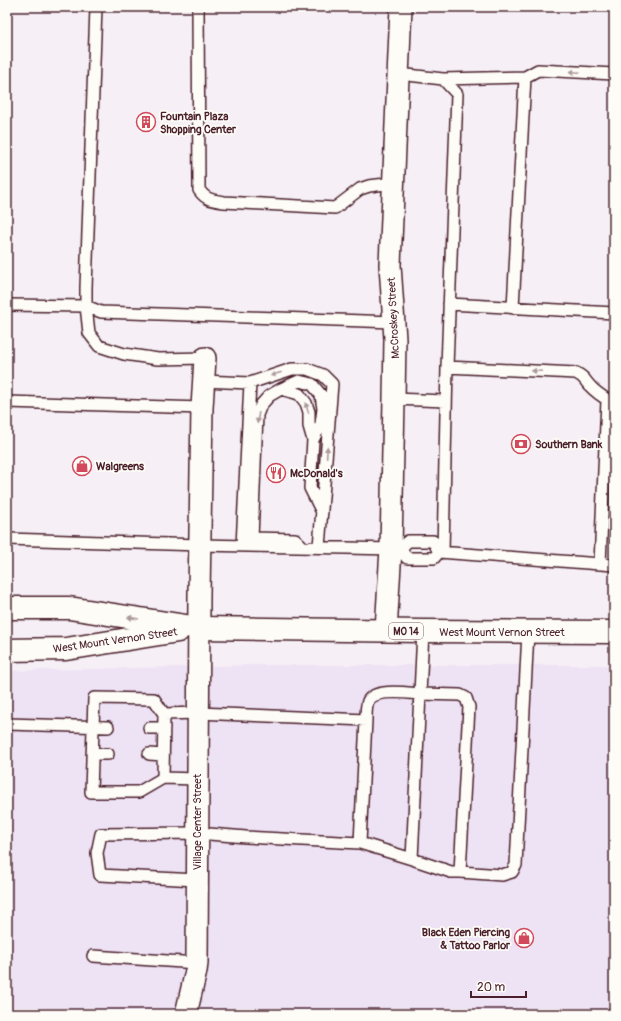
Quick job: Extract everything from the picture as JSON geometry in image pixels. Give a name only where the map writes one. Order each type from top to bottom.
[{"type":"main road","name":"West Mount Vernon Street","points":[[7,608],[69,608],[199,628],[614,632]]},
{"type":"main road","name":"West Mount Vernon Street","points":[[7,650],[66,649],[199,628]]},
{"type":"street","name":"McCroskey Street","points":[[386,630],[396,549],[394,399],[395,339],[390,265],[402,7]]},
{"type":"street","name":"Village Center Street","points":[[186,1014],[197,963],[197,779],[204,358]]},
{"type":"lane","points":[[96,7],[86,306],[89,333],[99,346],[124,354],[158,359],[204,358]]},
{"type":"lane","points":[[198,7],[199,190],[204,197],[211,200],[224,202],[335,208],[360,189],[368,186],[394,183]]},
{"type":"lane","points":[[398,74],[443,78],[525,77],[538,70],[614,74]]},
{"type":"lane","points":[[513,308],[525,77]]},
{"type":"lane","points":[[441,552],[456,94],[443,78]]},
{"type":"lane","points":[[449,304],[614,313]]},
{"type":"lane","points":[[7,305],[86,306],[101,312],[394,322]]},
{"type":"lane","points":[[447,367],[576,373],[584,377],[590,386],[610,402],[600,564]]},
{"type":"lane","points":[[203,380],[250,383],[292,369],[307,369],[323,375],[332,384],[319,547]]},
{"type":"lane","points":[[303,547],[295,539],[252,538],[257,415],[261,405],[269,396],[280,389],[299,381],[312,384],[321,395],[323,409],[321,424],[313,440]]},
{"type":"lane","points":[[242,546],[250,383]]},
{"type":"lane","points":[[280,389],[299,394],[306,403],[309,412],[309,426],[313,440],[310,488],[322,513]]},
{"type":"lane","points":[[394,399],[446,401]]},
{"type":"lane","points":[[7,402],[202,408]]},
{"type":"lane","points":[[7,539],[396,549],[408,541],[433,542],[441,552]]},
{"type":"lane","points":[[396,549],[407,558],[434,558],[441,552],[614,565]]},
{"type":"lane","points":[[412,859],[423,631]]},
{"type":"lane","points":[[197,880],[100,875],[97,853],[101,834],[197,833],[360,843],[451,872],[502,875],[512,872],[516,865],[528,632]]},
{"type":"lane","points":[[360,843],[367,702],[372,696],[379,693],[460,695],[466,698],[469,707],[460,872]]},
{"type":"lane","points":[[163,778],[164,714],[154,699],[94,698],[91,792],[139,792],[163,778],[197,779]]},
{"type":"lane","points":[[164,714],[198,713],[366,720]]},
{"type":"lane","points":[[7,724],[108,727]]},
{"type":"lane","points":[[149,728],[164,728]]},
{"type":"lane","points":[[92,754],[108,754]]},
{"type":"lane","points":[[149,754],[163,754]]},
{"type":"lane","points":[[93,956],[197,963]]},
{"type":"shaded area","points":[[253,665],[614,665],[614,1014],[7,1014],[7,671]]},
{"type":"place","name":"Fountain Plaza Shopping Center","points":[[146,122]]},
{"type":"place","name":"Southern Bank","points":[[521,444]]},
{"type":"place","name":"Walgreens","points":[[82,466]]},
{"type":"place","name":"McDonald's","points":[[276,473]]},
{"type":"place","name":"Black Eden Piercing & Tattoo Parlor","points":[[524,938]]}]
